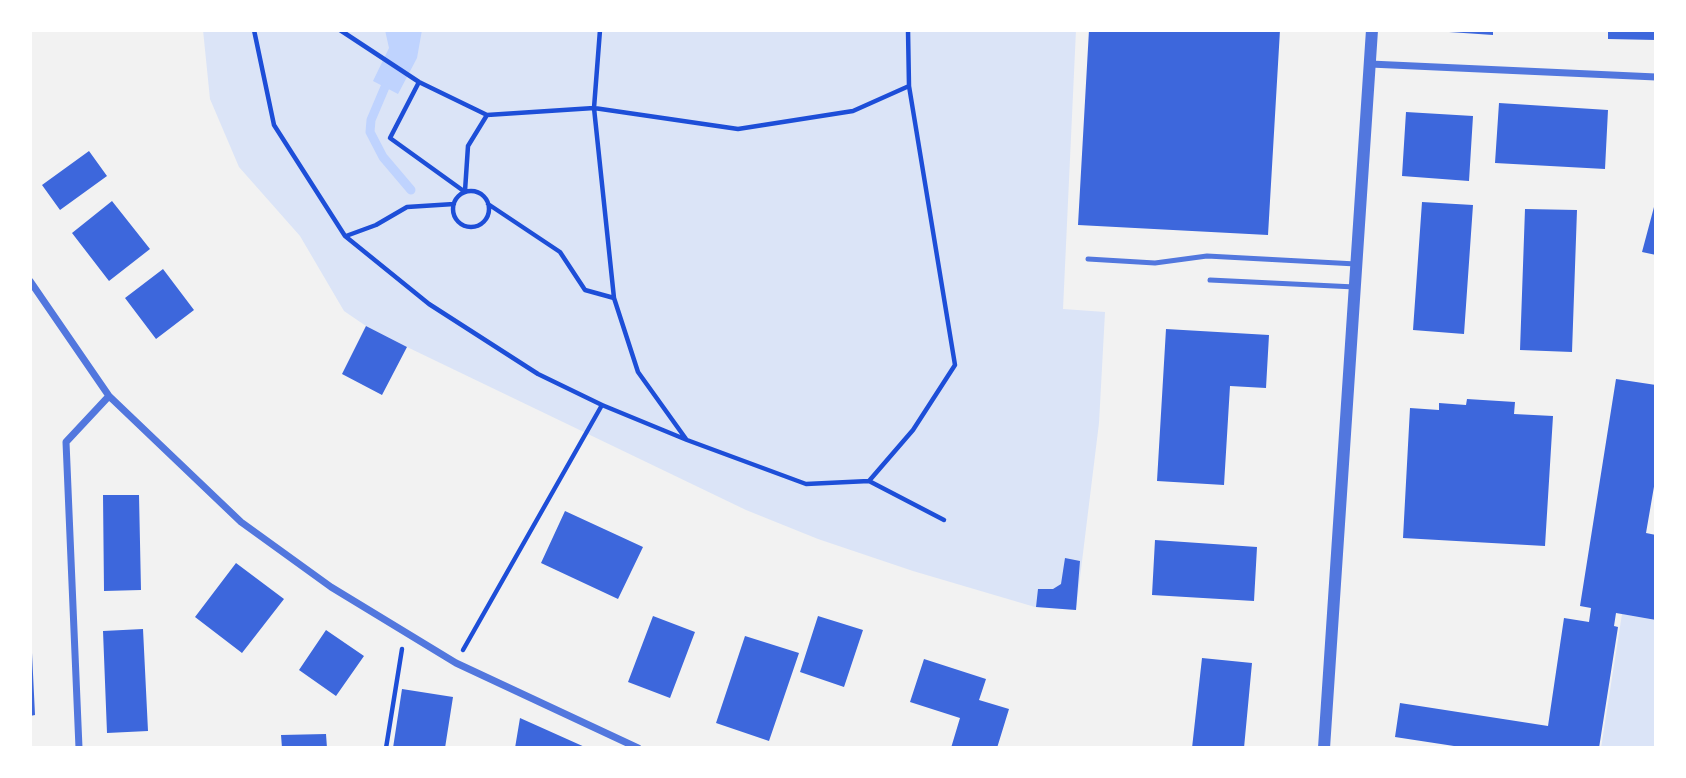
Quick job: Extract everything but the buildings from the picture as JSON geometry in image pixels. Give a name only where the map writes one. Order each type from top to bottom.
[{"type":"street","points":[[1324,748],[1371,30]]},
{"type":"street","points":[[1370,64],[1656,77]]},
{"type":"street","points":[[30,281],[109,396],[241,522],[331,587],[405,634],[456,663],[638,748]]},
{"type":"street","points":[[79,748],[66,442],[109,396]]},
{"type":"lane","points":[[1088,259],[1155,263],[1208,256],[1356,264]]},
{"type":"lane","points":[[1210,280],[1355,287]]},
{"type":"path","points":[[254,30],[274,125],[345,236],[429,304],[538,374],[602,405],[806,484],[869,481],[944,520]]},
{"type":"path","points":[[340,30],[417,81],[487,116],[594,108],[738,129],[853,111],[909,86]]},
{"type":"path","points":[[600,30],[594,108],[614,298],[638,372],[687,440]]},
{"type":"path","points":[[869,481],[913,430],[955,365],[909,86],[908,30]]},
{"type":"path","points":[[417,81],[390,138],[465,192],[482,195],[488,204],[560,252],[585,290],[614,298]]},
{"type":"path","points":[[487,116],[468,146],[465,192],[456,199],[454,216],[468,227],[474,226],[484,220],[489,212],[488,204]]},
{"type":"path","points":[[345,236],[376,225],[407,207],[454,204]]},
{"type":"path","points":[[456,663],[602,405]]},
{"type":"path","points":[[386,748],[405,634]]},
{"type":"shaded area","points":[[203,30],[1076,30],[1063,309],[1105,312],[1099,423],[1076,610],[1035,607],[913,571],[818,539],[746,510],[366,326],[344,311],[300,236],[239,167],[210,99]]},
{"type":"shaded area","points":[[1622,614],[1656,620],[1656,748],[1601,748]]},
{"type":"water","points":[[385,30],[422,30],[417,58],[398,94],[373,81],[389,48]]},
{"type":"waterway","points":[[385,87],[371,120],[370,132],[383,157],[411,190]]}]
